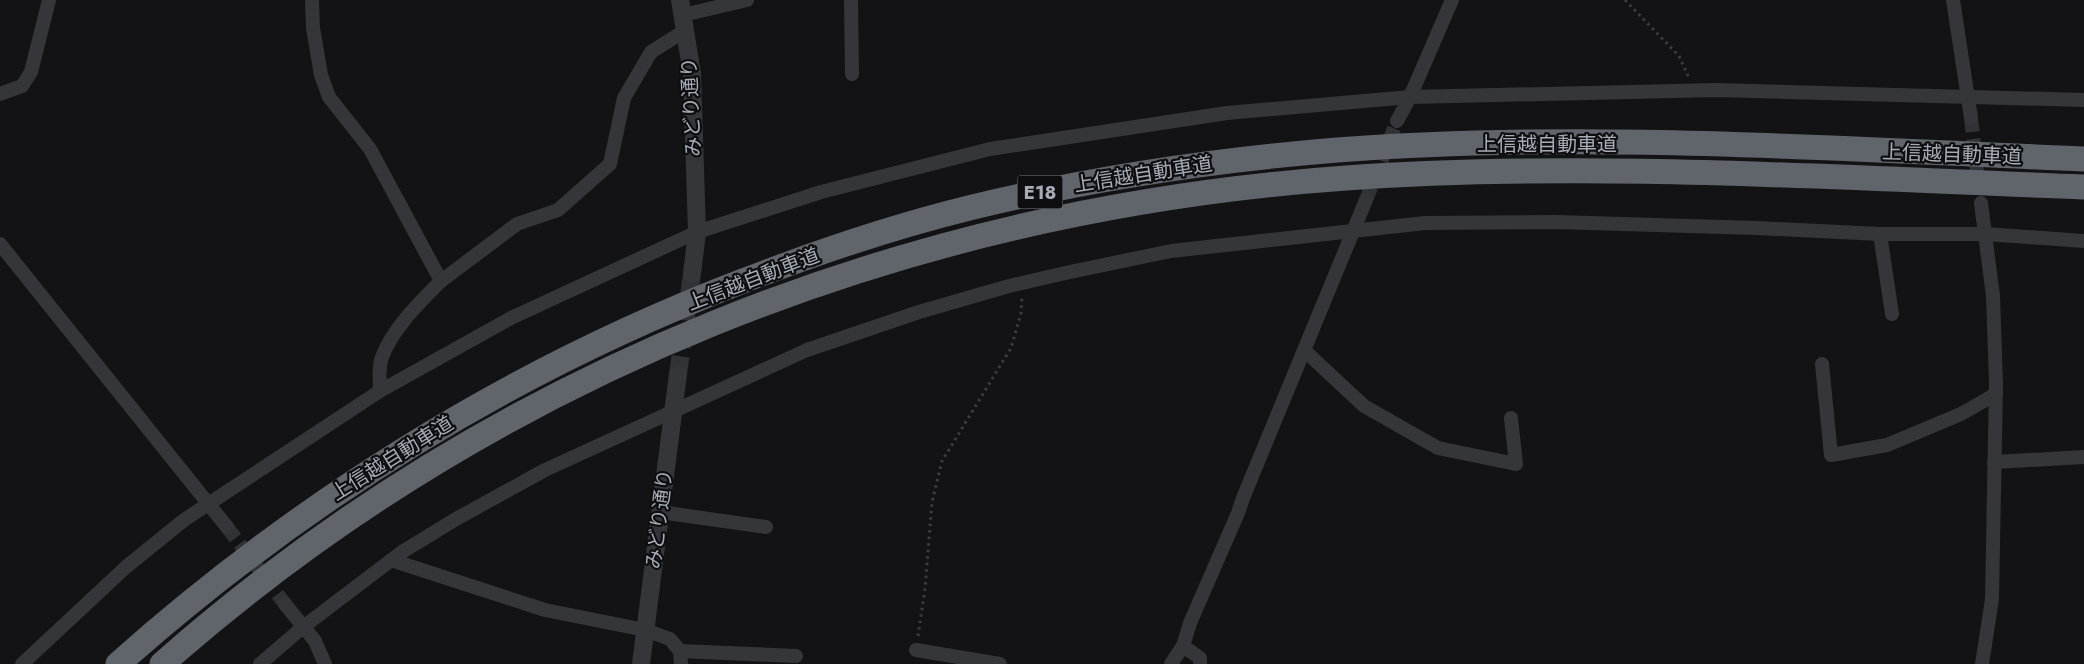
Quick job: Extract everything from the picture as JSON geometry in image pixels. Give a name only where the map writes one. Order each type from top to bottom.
[{"type":"highway","name":"上信越自動車道","points":[[118,664],[172,616],[255,550],[340,490],[432,431],[518,383],[605,339],[697,298],[798,260],[880,233],[969,208],[1069,186],[1164,169],[1329,151],[1424,145],[1633,144],[2084,159]]},
{"type":"highway","name":"上信越自動車道","points":[[162,664],[194,635],[277,570],[361,510],[446,455],[538,404],[621,363],[705,326],[797,291],[888,261],[979,235],[1077,213],[1174,197],[1343,178],[1426,174],[1642,172],[2084,187]]},
{"type":"street","points":[[0,94],[22,86],[32,72],[49,0]]},
{"type":"street","points":[[312,0],[313,28],[320,75],[329,97],[370,149],[442,281]]},
{"type":"street","points":[[380,391],[379,372],[381,357],[393,336],[410,314],[442,281],[517,224],[558,210],[610,164],[624,98],[651,52],[683,15],[747,0]]},
{"type":"street","points":[[851,0],[852,74]]},
{"type":"street","points":[[1397,121],[1410,97],[1452,0]]},
{"type":"street","points":[[1953,0],[1971,118]]},
{"type":"street","name":"みどり通り","points":[[683,15],[692,74],[697,232],[692,274]]},
{"type":"street","points":[[22,664],[126,567],[209,502],[380,391],[511,318],[697,232],[821,192],[990,149],[1227,113],[1410,97],[1695,91],[2084,100]]},
{"type":"street","points":[[1170,664],[1183,646],[1190,623],[1238,513],[1366,200]]},
{"type":"street","points":[[1981,203],[1993,296],[1996,394],[1992,599],[1982,664]]},
{"type":"street","points":[[260,664],[303,627],[391,560],[456,519],[545,470],[807,350],[919,312],[1022,283],[1171,251],[1425,223],[1556,222],[1880,234],[1986,234],[2084,241]]},
{"type":"street","points":[[1880,234],[1892,314]]},
{"type":"street","points":[[0,244],[209,502],[227,527]]},
{"type":"street","points":[[1304,350],[1364,406],[1438,448],[1516,464],[1511,418]]},
{"type":"street","points":[[1822,364],[1831,455],[1888,445],[1961,414],[1996,394]]},
{"type":"street","name":"みどり通り","points":[[641,664],[678,374]]},
{"type":"street","points":[[1994,462],[2084,457]]},
{"type":"street","points":[[660,512],[766,527]]},
{"type":"street","points":[[391,560],[545,610],[645,630],[670,639],[680,658],[796,656]]},
{"type":"street","points":[[285,604],[315,640],[325,664]]},
{"type":"street","points":[[1183,646],[1200,658],[1200,664]]},
{"type":"street","points":[[916,650],[1000,664]]},
{"type":"path","points":[[1625,0],[1679,56],[1695,91]]},
{"type":"path","points":[[916,650],[925,589],[932,502],[942,460],[1011,348],[1021,313],[1022,283]]},
{"type":"tunnel","points":[[1971,118],[1979,189]]},
{"type":"tunnel","points":[[1366,200],[1397,121]]},
{"type":"tunnel","points":[[678,374],[692,274]]},
{"type":"tunnel","points":[[227,527],[285,604]]}]
